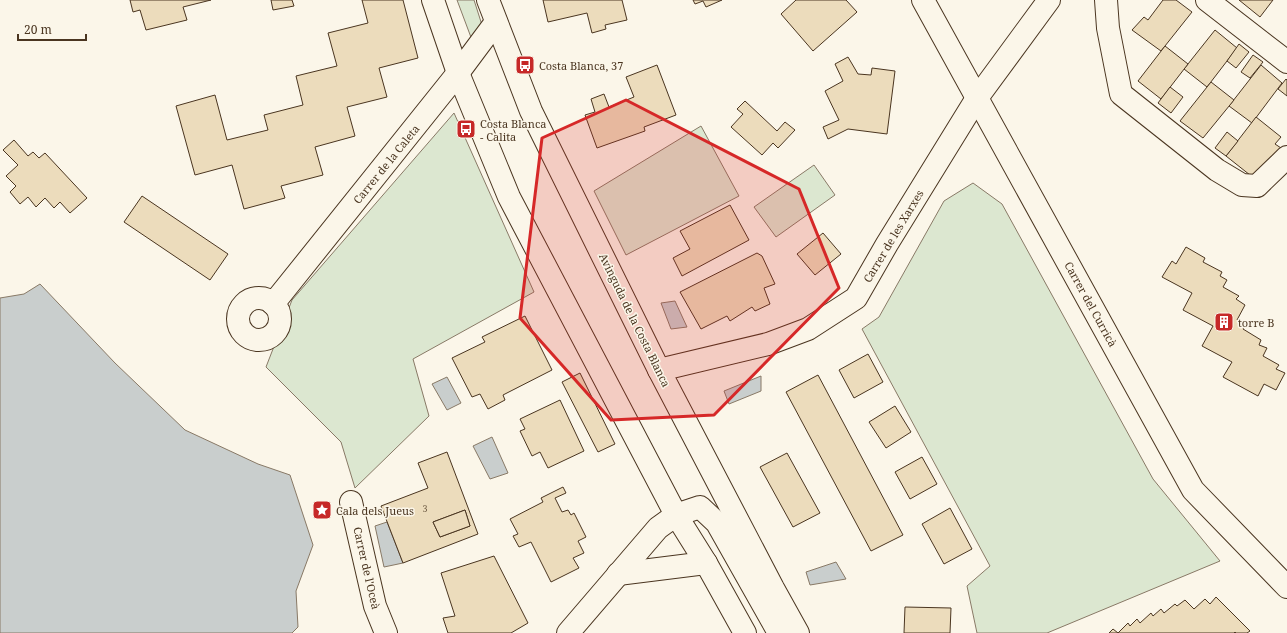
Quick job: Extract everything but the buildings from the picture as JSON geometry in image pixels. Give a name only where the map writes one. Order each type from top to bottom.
[{"type":"street","points":[[433,0],[458,73],[509,197],[676,515],[706,563],[745,633]]},
{"type":"street","name":"Avinguda de la Costa Blanca","points":[[488,0],[531,111],[659,370],[798,633]]},
{"type":"street","name":"Carrer del Curricà","points":[[923,0],[1193,490],[1287,587]]},
{"type":"street","name":"Carrer de les Xarxes","points":[[659,370],[768,344],[808,329],[856,298],[887,244],[977,98],[1049,0]]},
{"type":"street","points":[[1106,0],[1108,28],[1121,94],[1217,170],[1242,185],[1257,186],[1287,157]]},
{"type":"street","points":[[1207,0],[1287,62]]},
{"type":"street","name":"Carrer de la Caleta","points":[[273,304],[458,73],[496,22]]},
{"type":"street","name":"Carrer de l'Oceà","points":[[351,502],[375,606],[386,633]]},
{"type":"street","points":[[568,633],[658,528],[676,515],[700,507],[717,523],[779,633]]},
{"type":"street","points":[[618,574],[706,563]]},
{"type":"highlighted area","points":[[626,100],[799,189],[839,288],[714,415],[611,420],[520,318],[542,138]]},
{"type":"green space","points":[[457,0],[474,0],[482,25],[472,40]]},
{"type":"green space","points":[[454,113],[534,292],[413,359],[429,416],[355,488],[341,442],[266,367],[292,300]]},
{"type":"green space","points":[[701,126],[739,196],[626,255],[594,191]]},
{"type":"green space","points":[[814,165],[835,195],[776,237],[754,207]]},
{"type":"green space","points":[[973,183],[1002,204],[1153,479],[1220,561],[1047,633],[977,633],[967,586],[990,566],[862,329],[879,317],[944,201]]},
{"type":"shaded area","points":[[40,284],[115,363],[185,430],[258,464],[290,475],[313,545],[296,591],[298,627],[292,633],[0,633],[0,298],[24,294]]},
{"type":"shaded area","points":[[675,301],[687,327],[671,329],[661,303]]},
{"type":"shaded area","points":[[761,376],[761,391],[729,404],[724,391]]},
{"type":"shaded area","points":[[447,377],[461,403],[447,410],[432,384]]},
{"type":"shaded area","points":[[492,437],[508,473],[490,479],[473,446]]},
{"type":"shaded area","points":[[387,522],[403,563],[384,567],[375,526]]},
{"type":"shaded area","points":[[836,562],[846,579],[810,585],[806,572]]},
{"type":"place","name":"Costa Blanca, 37","points":[[525,65]]},
{"type":"place","name":"Costa Blanca - Calita","points":[[466,129]]},
{"type":"place","name":"torre B","points":[[1224,322]]},
{"type":"place","name":"Cala dels Jueus","points":[[322,510]]}]
